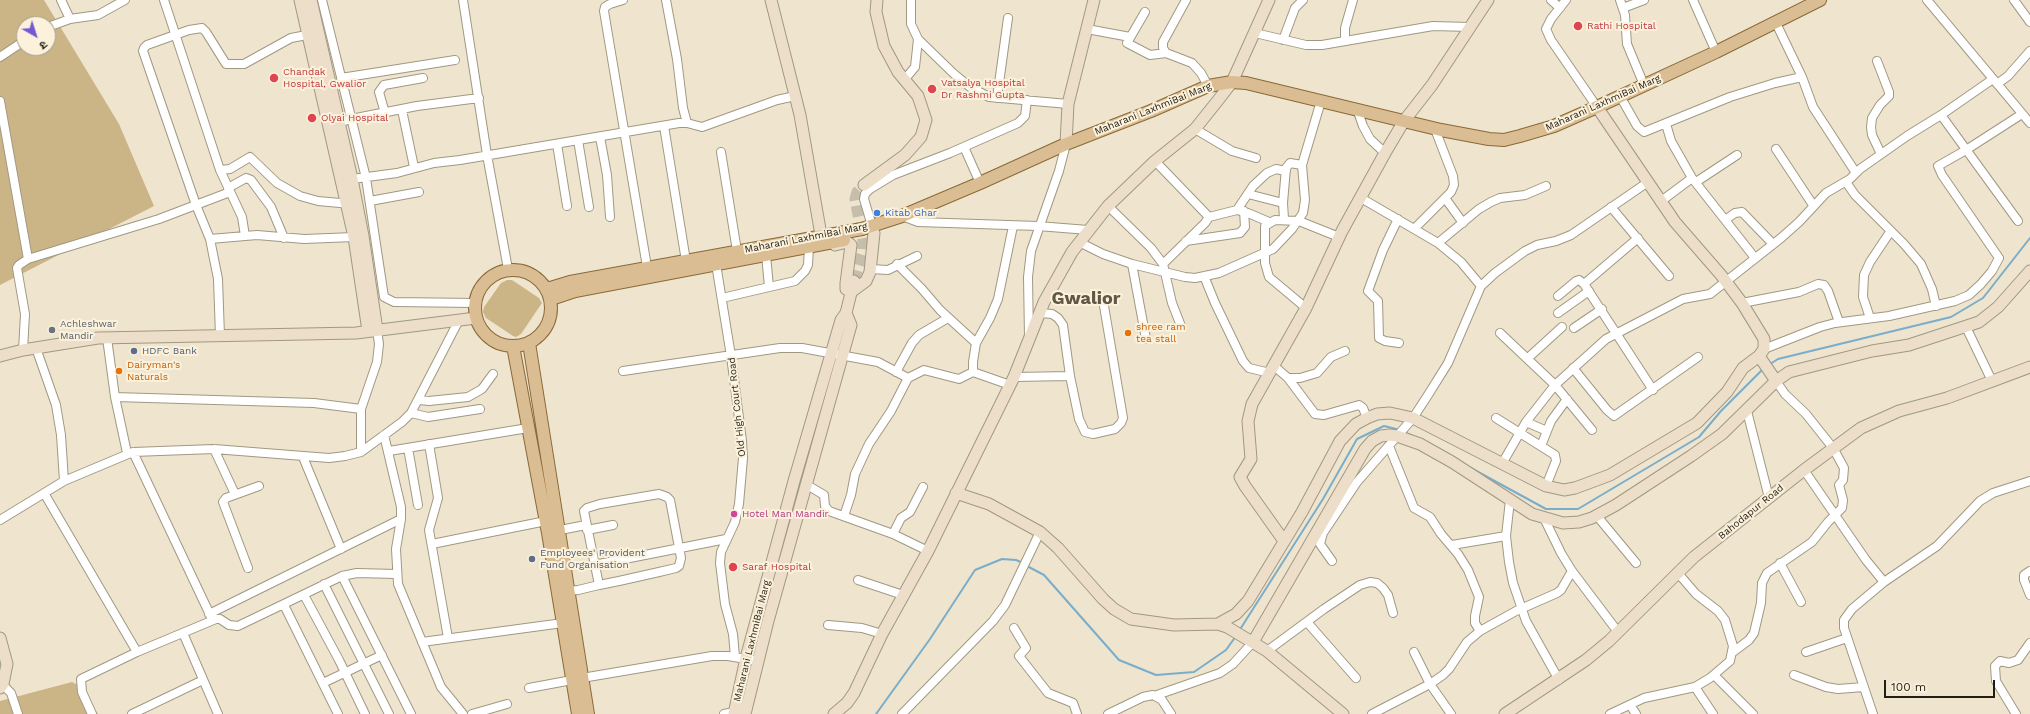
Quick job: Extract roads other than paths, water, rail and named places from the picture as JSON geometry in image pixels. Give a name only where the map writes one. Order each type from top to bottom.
[{"type":"main road","name":"Maharani LaxhmiBai Marg","points":[[549,294],[570,282],[737,251],[816,242],[873,229],[907,218],[1066,144],[1151,111],[1208,86],[1232,82],[1246,83],[1435,129],[1504,140],[1554,126],[1597,107],[1716,52],[1820,0]]},
{"type":"main road","points":[[549,294],[575,291],[766,255],[816,242]]},
{"type":"main road","points":[[508,269],[519,269],[531,273],[540,279],[549,294],[552,310],[550,320],[545,330],[538,337],[529,343],[513,346],[500,344],[488,337],[480,327],[476,318],[475,303],[478,291],[486,280],[496,273],[508,269]]},
{"type":"main road","points":[[529,343],[569,591],[577,679],[578,714]]},
{"type":"main road","points":[[513,346],[546,521],[563,622],[577,679],[588,714]]},
{"type":"street","points":[[61,0],[70,19]]},
{"type":"street","points":[[56,24],[70,19],[98,15],[125,0]]},
{"type":"street","points":[[164,0],[220,170],[242,217],[245,236]]},
{"type":"street","points":[[300,0],[314,33],[352,180],[354,237],[372,331],[378,344],[377,362],[361,408],[361,452]]},
{"type":"street","points":[[311,0],[314,33],[352,205],[363,236],[372,331]]},
{"type":"street","points":[[322,0],[366,178],[384,297],[394,302],[475,303]]},
{"type":"street","points":[[463,0],[487,156],[508,269]]},
{"type":"street","points":[[622,0],[609,2],[604,11],[647,267]]},
{"type":"street","points":[[666,0],[686,123]]},
{"type":"street","points":[[722,298],[788,283],[801,277],[808,264],[816,242],[795,96],[771,0]]},
{"type":"street","points":[[864,185],[915,146],[924,130],[926,120],[918,96],[898,72],[884,46],[876,12],[877,0]]},
{"type":"street","points":[[911,0],[911,24],[918,38],[953,73],[970,87],[983,95],[997,98],[1068,104]]},
{"type":"street","points":[[1029,341],[1028,263],[1038,226],[1059,171],[1066,144],[1068,104],[1094,0]]},
{"type":"street","points":[[1166,52],[1163,48],[1163,42],[1186,0]]},
{"type":"street","points":[[834,714],[847,703],[854,693],[882,634],[928,551],[1012,381],[1044,302],[1079,242],[1108,206],[1155,161],[1194,129],[1232,82],[1269,0]]},
{"type":"street","points":[[1283,40],[1295,8],[1303,0]]},
{"type":"street","points":[[1346,42],[1345,28],[1353,0]]},
{"type":"street","points":[[1284,541],[1244,486],[1240,477],[1251,459],[1249,412],[1306,308],[1339,237],[1385,153],[1404,121],[1432,85],[1488,0]]},
{"type":"street","points":[[1551,0],[1560,8]]},
{"type":"street","points":[[1566,0],[1548,24],[1546,29],[1548,33],[1660,202],[1683,233],[1726,282],[1742,303],[1764,339],[1762,355],[1774,378],[1785,394],[1806,414],[1833,448],[1844,468],[1843,480],[1839,485],[1843,500],[1842,508],[1835,514],[1812,542],[1767,573],[1763,579],[1761,603],[1752,636],[1733,652]]},
{"type":"street","points":[[1644,0],[1622,4],[1626,24],[1625,38],[1644,85]]},
{"type":"street","points":[[1693,0],[1716,52]]},
{"type":"street","points":[[1927,0],[2030,123]]},
{"type":"street","points":[[2014,0],[2030,22]]},
{"type":"street","points":[[1145,12],[1127,43],[1150,55],[1166,52],[1192,63],[1201,73],[1208,86]]},
{"type":"street","points":[[997,98],[1008,18]]},
{"type":"street","points":[[1776,23],[1814,107],[1856,173]]},
{"type":"street","points":[[1255,33],[1306,45],[1346,42],[1434,26],[1470,27]]},
{"type":"street","points":[[220,336],[218,279],[210,239],[196,205],[143,51],[147,45],[189,30],[202,28],[224,62],[230,65],[244,64],[291,38],[314,33]]},
{"type":"street","points":[[1087,29],[1130,37]]},
{"type":"street","points":[[905,79],[915,67],[918,38]]},
{"type":"street","points":[[0,57],[16,46]]},
{"type":"street","points":[[1503,462],[1526,422],[1555,385],[1594,349],[1617,332],[1668,308],[1683,299],[1710,294],[1799,222],[1826,193],[1846,182],[1882,154],[1942,115],[1995,82],[2008,76],[2030,51]]},
{"type":"street","points":[[341,78],[455,60]]},
{"type":"street","points":[[1877,61],[1889,92],[1889,96],[1880,104],[1872,118],[1872,135],[1882,154]]},
{"type":"street","points":[[385,113],[379,92],[384,85],[423,78]]},
{"type":"street","points":[[1620,96],[1637,126],[1644,132],[1730,97],[1775,83],[1802,78]]},
{"type":"street","points":[[352,180],[397,173],[414,167],[664,126],[686,123],[702,127],[777,100],[795,96]]},
{"type":"street","points":[[338,123],[351,119],[479,98]]},
{"type":"street","points":[[816,242],[825,246],[847,242],[850,243],[846,289],[866,281],[870,269],[873,229],[864,199],[865,194],[870,188],[894,175],[964,147],[1018,123],[1025,116],[1027,100]]},
{"type":"street","points":[[0,101],[28,259]]},
{"type":"street","points":[[1079,242],[1108,256],[1132,264],[1185,277],[1204,276],[1219,273],[1273,249],[1299,221],[1303,213],[1305,200],[1302,165],[1321,101]]},
{"type":"street","points":[[1357,109],[1363,126],[1370,138],[1385,153]]},
{"type":"street","points":[[402,110],[414,167]]},
{"type":"street","points":[[1223,626],[1228,619],[1242,608],[1302,512],[1340,441],[1356,424],[1367,418],[1377,414],[1390,413],[1412,419],[1503,462],[1546,486],[1564,490],[1590,484],[1610,475],[1676,437],[1697,423],[1711,410],[1727,392],[1740,371],[1762,355],[1820,327],[1839,322],[1890,316],[1955,302],[1968,295],[1992,271],[1999,258],[1938,166],[2022,114]]},
{"type":"street","points":[[1942,115],[2018,221]]},
{"type":"street","points":[[1666,124],[1671,141],[1694,180],[1755,258]]},
{"type":"street","points":[[664,126],[686,261]]},
{"type":"street","points":[[1194,129],[1232,151],[1256,158]]},
{"type":"street","points":[[1414,229],[1451,192],[1454,185],[1454,179],[1435,129]]},
{"type":"street","points":[[600,137],[607,175],[610,217]]},
{"type":"street","points":[[578,140],[589,207]]},
{"type":"street","points":[[557,144],[567,206]]},
{"type":"street","points":[[964,147],[980,183]]},
{"type":"street","points":[[1776,149],[1814,205]]},
{"type":"street","points":[[721,152],[737,251]]},
{"type":"street","points":[[1660,202],[1737,155]]},
{"type":"street","points":[[220,170],[230,169],[250,157],[277,184],[300,196],[333,203],[352,205]]},
{"type":"street","points":[[1155,161],[1209,216]]},
{"type":"street","points":[[1284,219],[1283,203],[1286,168],[1290,164],[1302,165]]},
{"type":"street","points":[[1186,241],[1240,233],[1245,227],[1241,211],[1253,186],[1271,170],[1286,171]]},
{"type":"street","points":[[23,350],[25,314],[17,268],[18,265],[28,259],[196,205],[229,190],[246,178],[252,180],[271,207],[284,238]]},
{"type":"street","points":[[1332,561],[1322,549],[1320,538],[1357,482],[1412,419],[1448,363],[1481,286],[1495,273],[1525,251],[1537,245],[1556,241],[1571,235],[1648,182]]},
{"type":"street","points":[[1846,182],[1855,195],[1920,264],[1932,289],[1936,306]]},
{"type":"street","points":[[1438,243],[1463,222],[1491,202],[1500,198],[1525,195],[1546,186]]},
{"type":"street","points":[[370,201],[419,192]]},
{"type":"street","points":[[1248,194],[1283,203]]},
{"type":"street","points":[[1361,198],[1438,243],[1457,259],[1481,286]]},
{"type":"street","points":[[1445,198],[1463,222]]},
{"type":"street","points":[[1108,206],[1151,248],[1163,264],[1172,303],[1181,326]]},
{"type":"street","points":[[1611,207],[1669,276]]},
{"type":"street","points":[[1209,216],[1241,211],[1269,222],[1284,219],[1299,221],[1339,237]]},
{"type":"street","points":[[1725,220],[1735,213],[1742,212],[1773,244]]},
{"type":"street","points":[[1163,264],[1205,223],[1209,216]]},
{"type":"street","points":[[907,218],[934,223],[1038,226],[1088,230]]},
{"type":"street","points":[[1398,219],[1383,250],[1368,291],[1378,301],[1379,338],[1385,341],[1399,343]]},
{"type":"street","points":[[1269,222],[1265,226],[1264,231],[1264,263],[1269,277],[1306,308]]},
{"type":"street","points":[[973,372],[972,362],[976,343],[990,318],[998,299],[1013,226]]},
{"type":"street","points":[[1870,318],[1863,297],[1864,275],[1870,262],[1890,232]]},
{"type":"street","points":[[210,239],[245,236],[304,239],[354,237]]},
{"type":"street","points":[[1584,284],[1638,238]]},
{"type":"street","points":[[766,255],[770,287]]},
{"type":"street","points":[[870,269],[888,270],[897,264],[917,256]]},
{"type":"street","name":"Old High Court Road","points":[[716,264],[731,356],[740,421],[743,458],[739,504],[735,522],[721,552],[720,563],[725,604],[740,657]]},
{"type":"street","points":[[897,264],[948,318],[976,343]]},
{"type":"street","points":[[1132,264],[1146,339]]},
{"type":"street","points":[[1108,714],[1143,697],[1157,695],[1220,673],[1233,664],[1251,640],[1365,449],[1372,441],[1381,436],[1398,435],[1420,444],[1452,462],[1532,514],[1563,523],[1579,522],[1597,516],[1692,456],[1722,434],[1747,410],[1774,378],[1789,372],[1872,351],[1909,345],[1979,322],[1998,307],[2029,273]]},
{"type":"street","points":[[1204,276],[1215,303],[1243,361],[1250,368],[1272,370],[1288,378],[1315,414],[1324,415],[1358,405],[1363,408],[1367,418]]},
{"type":"street","points":[[1558,296],[1576,281],[1579,280],[1584,284],[1617,332],[1653,390]]},
{"type":"street","points":[[1742,303],[1799,292],[1818,284],[1824,285],[1828,291],[1839,322]]},
{"type":"street","name":"Maharani LaxhmiBai Marg","points":[[731,713],[740,657],[841,320],[846,313],[853,287]]},
{"type":"street","points":[[1558,313],[1589,291]]},
{"type":"street","points":[[1040,313],[1052,314],[1058,318],[1063,325],[1070,376],[1079,419],[1085,432],[1092,434],[1115,429],[1121,423],[1124,412],[1103,300]]},
{"type":"street","points":[[1574,328],[1602,309]]},
{"type":"street","points":[[745,714],[758,661],[851,325],[846,313]]},
{"type":"street","points":[[0,356],[23,350],[107,338],[372,331],[476,318]]},
{"type":"street","points":[[896,372],[912,343],[919,335],[948,318]]},
{"type":"street","points":[[0,520],[64,480],[130,452],[214,449],[329,458],[361,452],[411,413],[459,320]]},
{"type":"street","points":[[1528,358],[1562,327]]},
{"type":"street","points":[[1966,327],[1992,381]]},
{"type":"street","points":[[1500,333],[1555,385],[1592,430]]},
{"type":"street","points":[[107,338],[115,398],[130,452],[211,617]]},
{"type":"street","points":[[36,348],[56,405],[61,435],[64,480]]},
{"type":"street","points":[[623,371],[780,348],[802,348],[832,352],[878,362],[908,378]]},
{"type":"street","points":[[1288,378],[1300,378],[1317,373],[1332,357],[1345,352]]},
{"type":"street","points":[[1573,368],[1607,410],[1614,416],[1698,357]]},
{"type":"street","name":"Bahodapur Road","points":[[1505,714],[1586,660],[1618,632],[1677,572],[1804,470],[1861,428],[1900,411],[1947,398],[2030,367]]},
{"type":"street","points":[[844,516],[851,495],[855,474],[869,444],[891,410],[908,378],[924,370],[959,379],[973,372],[1012,381],[1070,376]]},
{"type":"street","points":[[419,400],[429,401],[468,396],[482,389],[493,374]]},
{"type":"street","points":[[115,398],[314,403],[361,408]]},
{"type":"street","points":[[1541,446],[1551,421],[1567,399]]},
{"type":"street","points":[[411,413],[428,417],[480,409]]},
{"type":"street","points":[[1747,410],[1769,498]]},
{"type":"street","points":[[1496,418],[1541,446],[1557,458],[1546,486]]},
{"type":"street","points":[[1526,422],[1547,430]]},
{"type":"street","points":[[389,450],[528,428]]},
{"type":"street","points":[[384,435],[389,450],[401,507],[402,519],[396,549],[396,574],[403,598],[441,687],[463,714]]},
{"type":"street","points":[[429,444],[438,498],[430,522],[432,544],[448,638]]},
{"type":"street","points":[[1389,446],[1414,508],[1430,517],[1441,534],[1452,545],[1468,570],[1477,589],[1479,602],[1474,616],[1475,622],[1480,631]]},
{"type":"street","points":[[408,448],[418,505]]},
{"type":"street","points":[[214,449],[235,494]]},
{"type":"street","points":[[303,457],[341,549]]},
{"type":"street","points":[[1804,470],[1866,560],[1884,582]]},
{"type":"street","points":[[1873,714],[1847,638],[1844,628],[1844,620],[1852,609],[1884,582],[1937,546],[1980,501],[1994,493],[2030,481]]},
{"type":"street","points":[[806,485],[824,495],[826,509],[893,534],[928,551]]},
{"type":"street","points":[[248,568],[224,507],[226,498],[259,486]]},
{"type":"street","points":[[893,534],[901,518],[910,512],[923,487]]},
{"type":"street","points":[[44,493],[137,652]]},
{"type":"street","points":[[956,493],[989,504],[1040,532],[1058,548],[1102,599],[1130,619],[1174,625],[1223,626],[1251,640],[1267,651],[1343,714]]},
{"type":"street","points":[[569,591],[599,585],[676,568],[680,563],[670,500],[663,494],[600,504],[587,508],[584,512],[599,585]]},
{"type":"street","points":[[1510,500],[1506,536],[1509,562],[1521,609],[1558,680]]},
{"type":"street","points":[[1597,516],[1636,563]]},
{"type":"street","points":[[1544,518],[1572,572],[1618,632]]},
{"type":"street","points":[[92,714],[82,692],[81,679],[137,652],[183,634],[211,617],[402,519]]},
{"type":"street","points":[[432,544],[546,521]]},
{"type":"street","points":[[560,530],[613,525]]},
{"type":"street","points":[[902,714],[993,621],[1005,604],[1040,532]]},
{"type":"street","points":[[1452,545],[1506,536]]},
{"type":"street","points":[[594,565],[726,539]]},
{"type":"street","points":[[1780,563],[1802,602]]},
{"type":"street","points":[[2030,570],[2024,575],[2024,580],[2030,595]]},
{"type":"street","points":[[1372,714],[1430,684],[1449,669],[1467,642],[1480,631],[1521,609],[1557,593],[1561,590],[1572,572]]},
{"type":"street","points":[[1610,714],[1656,694],[1695,687],[1714,675],[1730,662],[1733,652],[1731,636],[1725,620],[1718,611],[1696,594],[1677,572]]},
{"type":"street","points":[[211,617],[220,619],[229,625],[238,626],[342,576],[357,573],[396,574]]},
{"type":"street","points":[[342,576],[412,714]]},
{"type":"street","points":[[858,580],[904,595]]},
{"type":"street","points":[[1267,651],[1360,585],[1370,582],[1377,583],[1383,588],[1388,595],[1393,613]]},
{"type":"street","points":[[324,584],[389,714]]},
{"type":"street","points":[[304,595],[346,672],[365,714]]},
{"type":"street","points":[[284,605],[338,714]]},
{"type":"street","points":[[422,642],[563,622]]},
{"type":"street","points":[[1307,622],[1356,678]]},
{"type":"street","points":[[828,626],[862,628],[882,634]]},
{"type":"street","points":[[1014,628],[1026,648],[1019,656],[1048,693],[1073,703],[1077,714]]},
{"type":"street","points":[[183,634],[218,714]]},
{"type":"street","points":[[0,638],[7,664],[1,685],[11,693],[18,714]]},
{"type":"street","points":[[1806,652],[1847,638]]},
{"type":"street","points":[[2016,714],[1996,681],[1995,666],[2000,661],[2009,663],[2018,660],[2030,643]]},
{"type":"street","points":[[1414,652],[1430,684],[1451,714]]},
{"type":"street","points":[[323,683],[382,655]]},
{"type":"street","points":[[529,688],[712,656],[740,657],[758,661]]},
{"type":"street","points":[[1714,675],[1754,714]]},
{"type":"street","points":[[1794,675],[1838,690],[1864,687]]},
{"type":"street","points":[[132,714],[203,680]]},
{"type":"street","points":[[1695,687],[1713,714]]},
{"type":"street","points":[[1157,695],[1171,714]]},
{"type":"street","points":[[472,714],[507,704]]},
{"type":"street","points":[[1630,705],[1636,714]]},
{"type":"waterway","points":[[1770,364],[1778,359],[1951,317],[1983,298],[2030,238]]},
{"type":"waterway","points":[[1469,467],[1546,509],[1578,509],[1699,437],[1721,411],[1763,369]]},
{"type":"waterway","points":[[1239,631],[1323,499],[1357,439],[1384,426],[1400,430]]},
{"type":"waterway","points":[[1404,432],[1415,437]]},
{"type":"waterway","points":[[876,714],[930,639],[975,570],[1002,559],[1016,560],[1023,563]]},
{"type":"waterway","points":[[1027,566],[1044,575],[1119,660],[1156,675],[1194,672],[1226,650],[1236,636]]},
{"type":"tunnel","points":[[854,281],[862,254],[863,241],[855,199],[857,192],[864,185]]},
{"type":"place","name":"Rathi Hospital","points":[[1578,26]]},
{"type":"place","name":"Chandak Hospital, Gwalior","points":[[274,78]]},
{"type":"place","name":"Vatsalya Hospital Dr Rashmi Gupta","points":[[932,89]]},
{"type":"place","name":"Olyai Hospital","points":[[312,118]]},
{"type":"place","name":"Kitab Ghar","points":[[877,213]]},
{"type":"place","name":"Achleshwar Mandir","points":[[52,330]]},
{"type":"place","name":"shree ram tea stall","points":[[1128,333]]},
{"type":"place","name":"HDFC Bank","points":[[134,351]]},
{"type":"place","name":"Dairyman's Naturals","points":[[119,371]]},
{"type":"place","name":"Hotel Man Mandir","points":[[734,514]]},
{"type":"place","name":"Employees' Provident Fund Organisation","points":[[532,559]]},
{"type":"place","name":"Saraf Hospital","points":[[733,567]]},
{"type":"district","name":"Gwalior","points":[[1086,299]]}]
